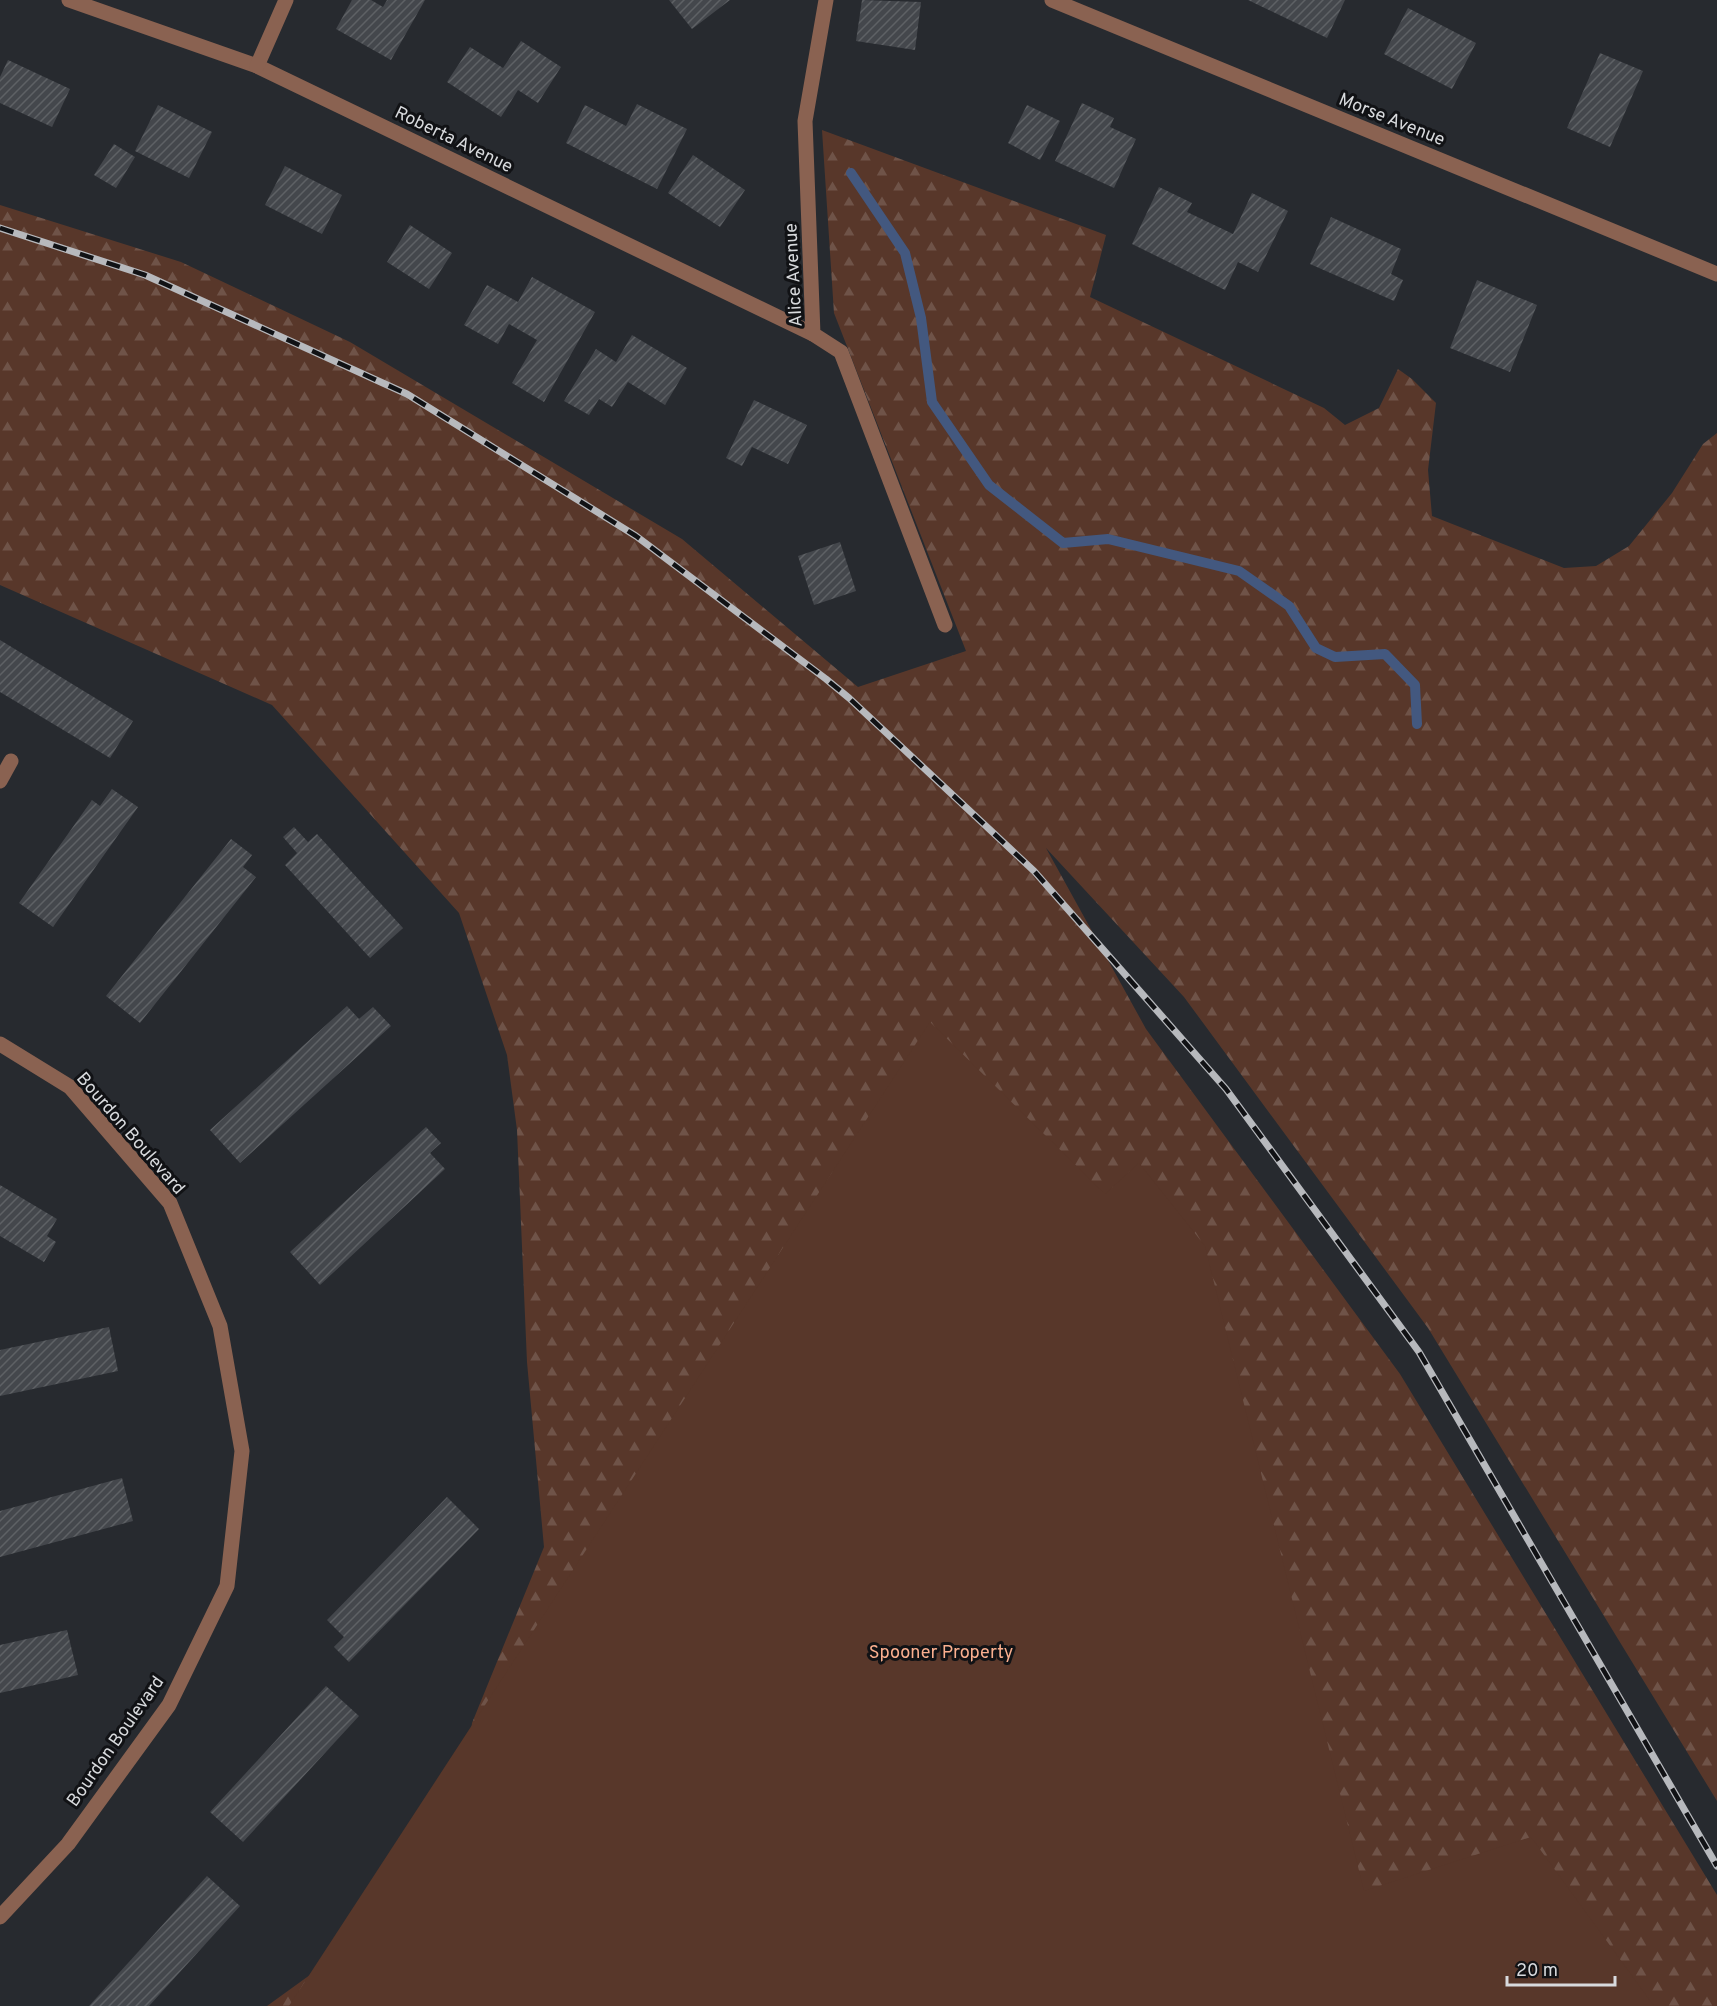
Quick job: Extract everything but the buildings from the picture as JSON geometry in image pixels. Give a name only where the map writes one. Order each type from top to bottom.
[{"type":"street","name":"Roberta Avenue","points":[[69,0],[257,66],[813,334]]},
{"type":"street","points":[[257,66],[286,0]]},
{"type":"street","name":"Alice Avenue","points":[[826,0],[806,121],[813,334],[841,352],[945,625]]},
{"type":"street","name":"Morse Avenue","points":[[1052,0],[1717,274]]},
{"type":"street","points":[[0,781],[11,761]]},
{"type":"street","name":"Bourdon Boulevard","points":[[0,1044],[70,1087],[170,1203],[220,1326],[242,1451],[227,1586],[169,1705],[68,1844],[0,1917]]},
{"type":"green space","points":[[822,130],[1106,235],[1090,297],[1324,408],[1345,425],[1379,408],[1398,369],[1412,379],[1436,403],[1428,470],[1432,516],[1564,568],[1596,566],[1629,546],[1672,493],[1703,444],[1717,433],[1717,1801],[1428,1328],[1184,997],[1046,848],[1146,1029],[1400,1374],[1717,1895],[1717,2006],[267,2006],[350,1946],[462,1827],[472,1723],[544,1547],[527,1362],[517,1130],[507,1055],[459,913],[272,705],[0,585],[0,205],[181,262],[350,342],[682,539],[858,687],[966,651],[834,313]]},
{"type":"green space","name":"Spooner Property","points":[[930,1022],[1105,1194],[1139,1163],[1205,1246],[1364,1891],[1531,1837],[1654,2006],[289,2006]]},
{"type":"waterway","points":[[851,173],[905,253],[921,318],[932,402],[989,485],[1063,543],[1108,539],[1239,571],[1289,606],[1316,648],[1335,657],[1385,654],[1415,685],[1417,724]]},
{"type":"railway","points":[[0,228],[145,275],[407,394],[636,536],[849,698],[1034,871],[1226,1089],[1419,1352],[1717,1866]]}]
